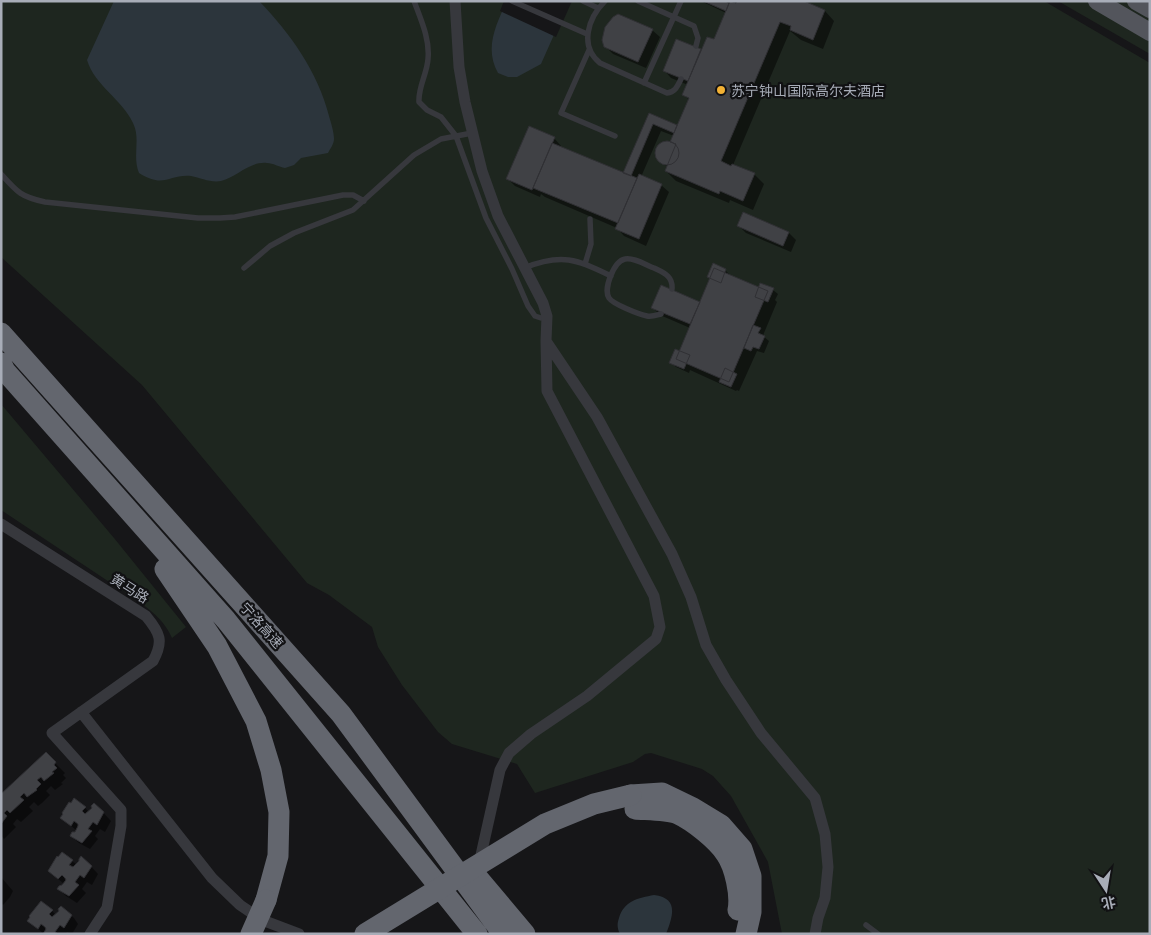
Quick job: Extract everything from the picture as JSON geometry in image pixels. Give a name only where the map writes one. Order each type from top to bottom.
[{"type":"highway","name":"宁洛高速","points":[[1,333],[341,714],[502,934]]},
{"type":"highway","name":"宁洛高速","points":[[3,367],[226,620],[477,934]]},
{"type":"highway","points":[[3,367],[172,578],[217,646],[256,721],[271,770],[279,812],[278,856],[266,900],[251,934]]},
{"type":"highway","points":[[341,714],[525,934]]},
{"type":"highway","points":[[392,934],[551,835],[593,817],[662,793],[694,808],[721,825],[742,849],[751,876],[751,912],[746,934]]},
{"type":"highway","points":[[366,934],[546,824],[594,804],[633,802],[677,814],[704,831],[726,853],[736,877],[739,906],[732,934]]},
{"type":"main road","points":[[1097,1],[1150,32]]},
{"type":"main road","points":[[1136,1],[1150,9]]},
{"type":"street","points":[[455,1],[459,67],[465,102],[482,172],[498,216],[543,303],[547,316],[547,391],[654,596],[660,627],[656,639],[587,696],[531,734],[509,753],[500,770],[481,855]]},
{"type":"street","points":[[546,341],[597,417],[672,554],[691,597],[706,645],[726,680],[761,733],[815,798],[825,834],[828,867],[825,898],[815,934]]},
{"type":"street","name":"黄马路","points":[[1,524],[146,616],[156,629],[160,641],[160,649],[153,662],[52,733],[121,810],[121,826],[107,908],[90,934]]},
{"type":"street","points":[[81,712],[212,878],[240,905],[262,920],[299,934]]},
{"type":"lane","points":[[414,1],[426,32],[429,59],[424,80],[418,93],[419,102],[427,110],[441,118],[456,136],[486,218],[528,306],[535,316],[541,318],[547,316]]},
{"type":"lane","points":[[512,1],[587,34]]},
{"type":"lane","points":[[583,1],[598,8]]},
{"type":"lane","points":[[605,1],[598,8],[587,34],[589,50],[594,58],[600,63],[667,93],[672,93],[681,80]]},
{"type":"lane","points":[[638,1],[694,26],[698,38],[696,46]]},
{"type":"lane","points":[[644,83],[681,1]]},
{"type":"lane","points":[[589,50],[561,113],[615,136]]},
{"type":"lane","points":[[244,268],[270,246],[294,233],[353,210],[414,155],[441,139],[472,133]]},
{"type":"lane","points":[[1,174],[20,194],[29,199],[198,218],[235,217],[343,195],[354,195],[364,201]]},
{"type":"lane","points":[[586,264],[591,244],[590,219]]},
{"type":"lane","points":[[524,268],[541,261],[559,259],[586,264],[611,276]]},
{"type":"lane","points":[[661,314],[648,316],[614,303],[609,298],[607,293],[615,266],[624,259],[630,259],[663,272],[669,277],[672,289]]},
{"type":"lane","points":[[866,925],[878,934]]},
{"type":"shaded area","points":[[1,1],[1044,1],[1150,63],[1150,934],[782,934],[768,862],[731,796],[713,776],[702,769],[651,753],[645,754],[633,762],[535,793],[517,764],[452,744],[438,732],[402,685],[378,647],[372,627],[329,595],[307,583],[142,385],[1,257]]},
{"type":"shaded area","points":[[114,1],[259,1],[302,54],[318,84],[334,139],[328,153],[301,158],[294,165],[285,168],[269,163],[255,164],[221,181],[210,181],[191,176],[155,180],[139,173],[136,160],[136,135],[133,123],[128,114],[96,77],[87,60]]},
{"type":"shaded area","points":[[507,1],[569,1],[541,64],[517,77],[508,77],[498,73],[492,55],[493,37]]},
{"type":"shaded area","points":[[1058,1],[1150,1],[1150,54]]},
{"type":"shaded area","points":[[1,404],[186,627],[172,638],[163,623],[141,603],[1,510]]},
{"type":"shaded area","points":[[654,895],[662,897],[671,904],[671,921],[666,934],[620,934],[618,922],[624,908],[632,901]]},
{"type":"pier","points":[[504,1],[572,1],[556,37],[500,11]]},
{"type":"building","points":[[703,1],[725,1],[729,3],[726,11]]},
{"type":"building","points":[[730,1],[736,3],[737,1],[804,1],[825,10],[813,40],[790,30],[791,26],[780,22],[721,161],[755,173],[743,201],[720,191],[719,194],[665,171],[676,144],[670,142],[689,98],[682,95],[707,37],[714,39]]},
{"type":"building","points":[[618,14],[653,29],[638,62],[604,47],[602,40],[605,27]]},
{"type":"building","points":[[676,39],[701,49],[688,81],[663,71]]},
{"type":"building","points":[[649,113],[677,125],[674,133],[653,124],[631,176],[623,173]]},
{"type":"building","points":[[529,126],[555,137],[532,190],[506,179]]},
{"type":"building","points":[[667,141],[676,144],[679,153],[676,162],[667,165],[658,162],[655,153],[658,144]]},
{"type":"building","points":[[552,143],[637,178],[618,223],[533,188]]},
{"type":"building","points":[[639,174],[662,184],[639,239],[615,229]]},
{"type":"building","points":[[743,212],[789,232],[783,246],[737,226]]},
{"type":"building","points":[[713,263],[726,269],[721,283],[707,277]]},
{"type":"building","points":[[714,268],[768,291],[729,382],[676,359]]},
{"type":"building","points":[[760,283],[774,288],[768,302],[755,297]]},
{"type":"building","points":[[661,285],[700,302],[690,324],[651,308]]},
{"type":"building","points":[[753,325],[761,328],[758,333],[765,336],[759,349],[753,347],[751,351],[744,348]]},
{"type":"building","points":[[675,349],[690,355],[684,369],[669,363]]},
{"type":"building","points":[[725,368],[737,374],[731,387],[719,382]]},
{"type":"building","points":[[46,752],[56,762],[54,765],[57,768],[52,772],[54,773],[44,781],[41,777],[37,780],[41,784],[37,790],[27,797],[24,793],[20,797],[24,800],[10,813],[7,810],[4,813],[7,816],[1,824],[1,794]]},
{"type":"building","points":[[74,798],[86,807],[82,811],[85,814],[92,808],[91,806],[94,803],[104,812],[97,825],[93,822],[88,829],[92,831],[82,843],[70,836],[72,832],[75,832],[78,824],[74,821],[71,826],[60,818],[69,802],[71,803]]},
{"type":"building","points":[[62,852],[73,860],[69,865],[73,867],[81,856],[92,866],[84,878],[80,875],[75,882],[79,885],[69,896],[57,889],[66,880],[65,878],[62,875],[58,879],[48,871],[57,856]]},
{"type":"building","points":[[41,901],[53,910],[49,914],[52,917],[59,911],[58,909],[61,906],[72,915],[64,928],[60,925],[55,932],[58,934],[43,934],[46,929],[45,927],[41,924],[38,929],[27,921]]},
{"type":"place","name":"苏宁钟山国际高尔夫酒店","points":[[721,90]]}]
